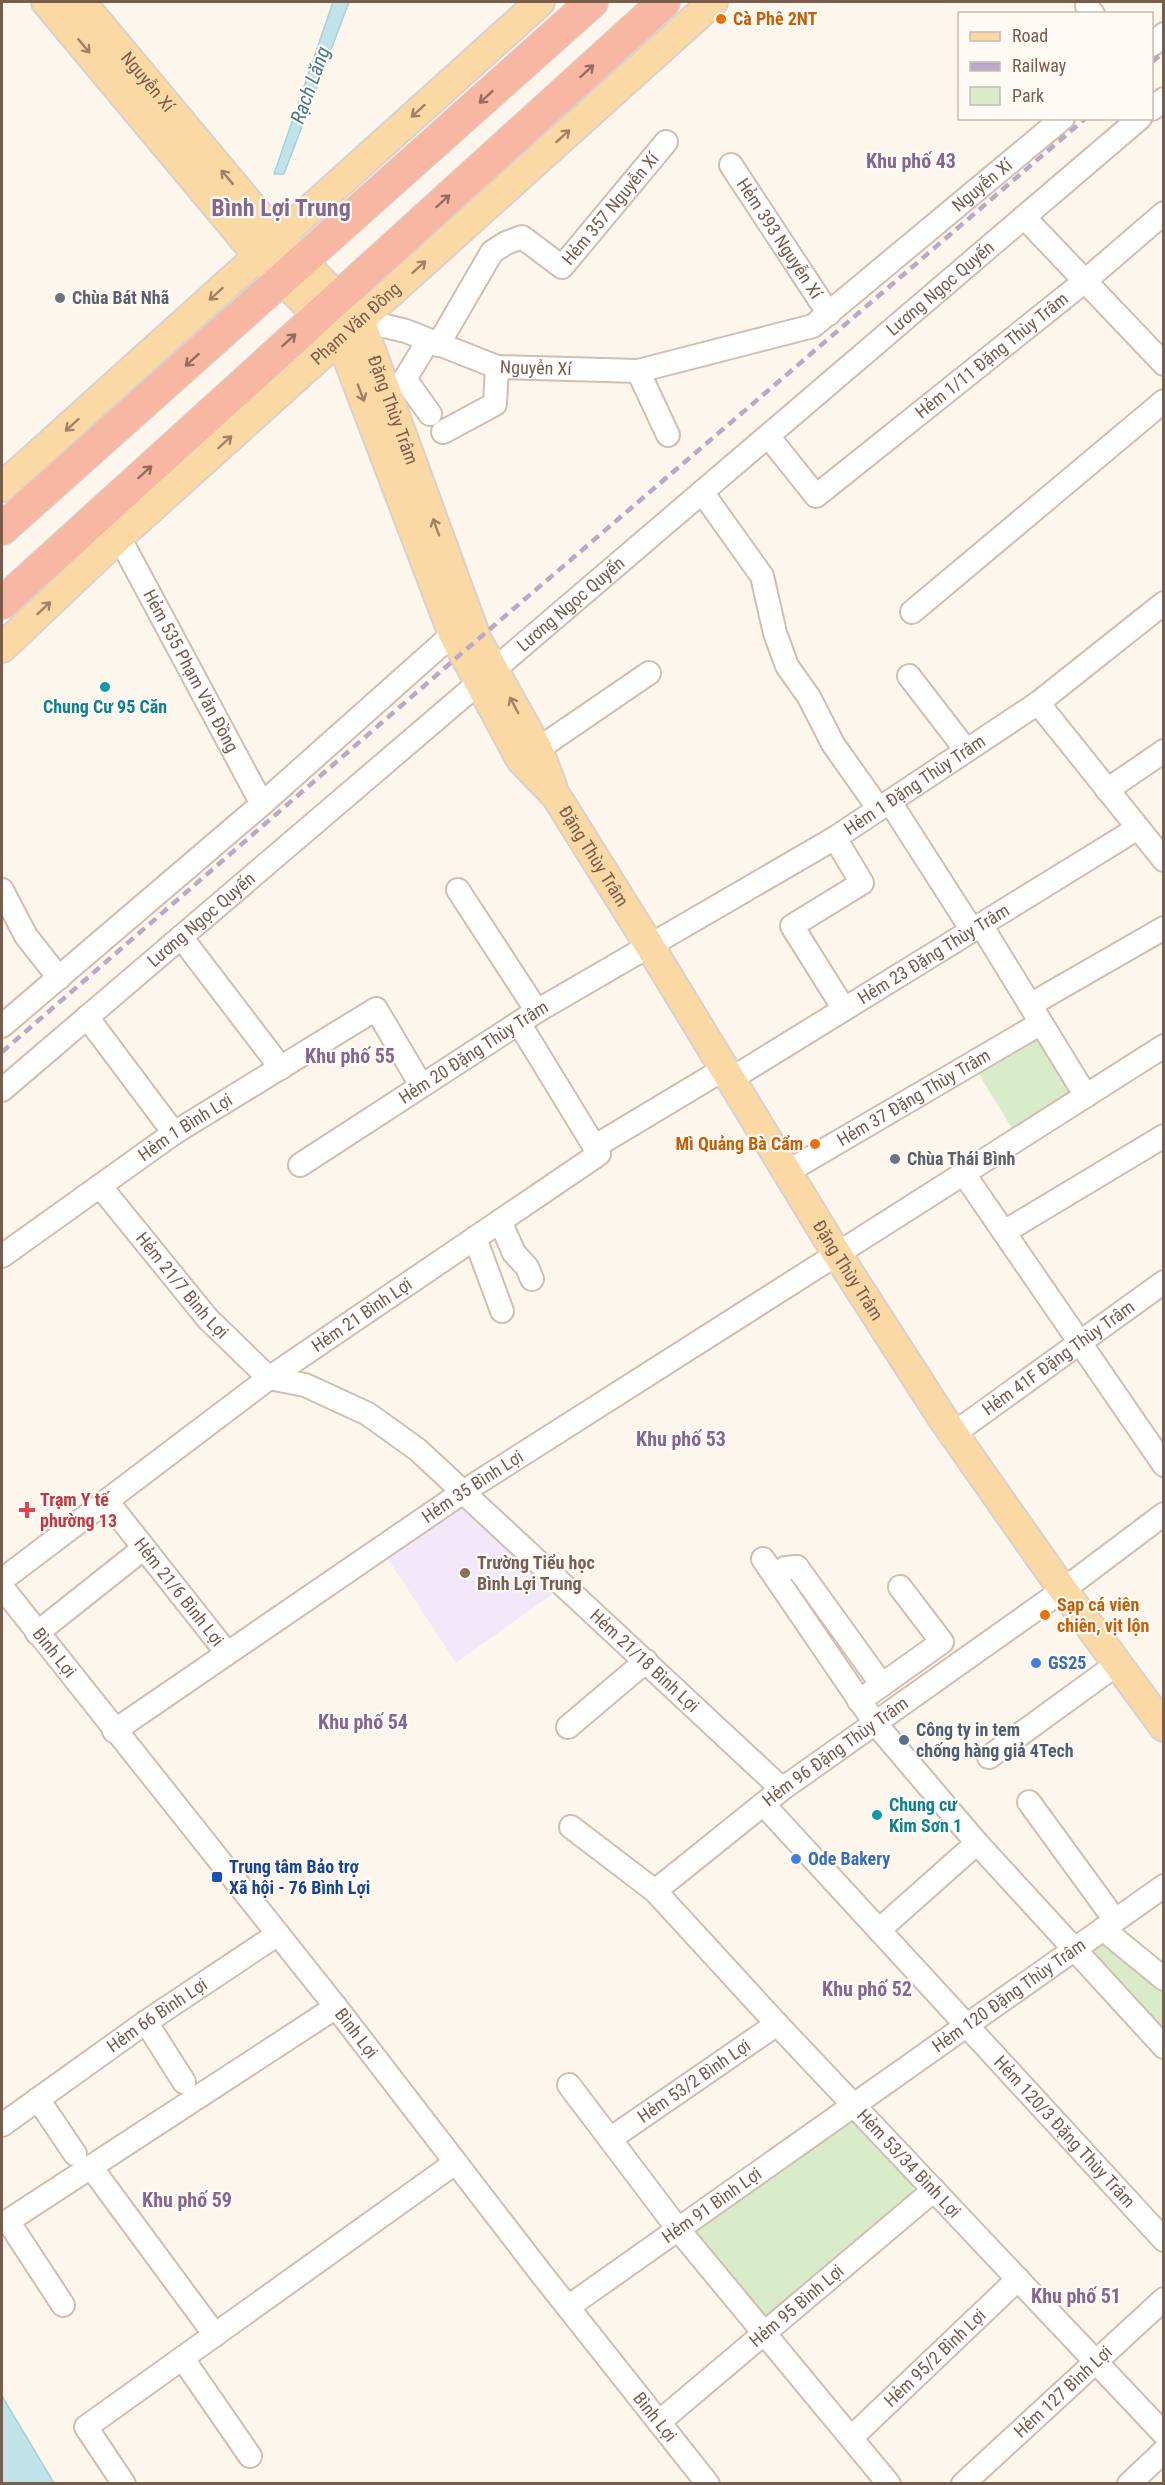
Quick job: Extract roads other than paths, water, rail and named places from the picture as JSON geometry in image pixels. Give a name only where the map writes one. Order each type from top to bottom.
[{"type":"highway","points":[[2,529],[592,2]]},
{"type":"highway","name":"Phạm Văn Đồng","points":[[2,603],[664,2]]},
{"type":"main road","name":"Nguyễn Xí","points":[[46,2],[269,246],[350,329]]},
{"type":"main road","name":"Nguyễn Xí","points":[[81,2],[269,246]]},
{"type":"main road","points":[[2,488],[540,2]]},
{"type":"main road","name":"Phạm Văn Đồng","points":[[2,648],[119,537],[713,2]]},
{"type":"main road","points":[[494,43],[517,69]]},
{"type":"main road","name":"Đặng Thùy Trâm","points":[[350,329],[453,634],[487,676],[538,749],[556,796],[650,945],[837,1254],[953,1434],[1063,1590],[1164,1727]]},
{"type":"main road","name":"Đặng Thùy Trâm","points":[[350,329],[477,640],[487,676],[521,760],[556,796]]},
{"type":"main road","points":[[2,506],[56,460],[111,432]]},
{"type":"main road","points":[[102,511],[119,537]]},
{"type":"main road","name":"Phạm Văn Đồng","points":[[2,623],[88,538],[102,511]]},
{"type":"street","name":"Nguyễn Xí","points":[[350,329],[406,331],[497,367],[638,371],[813,326],[1061,120]]},
{"type":"street","name":"Lương Ngọc Quyến","points":[[2,1090],[1138,120]]},
{"type":"street","name":"Hẻm 357 Nguyễn Xí","points":[[433,343],[492,252],[522,237],[562,267],[666,142]]},
{"type":"street","name":"Hẻm 393 Nguyễn Xí","points":[[731,165],[829,314]]},
{"type":"street","name":"Hẻm 1/11 Đặng Thùy Trâm","points":[[768,436],[816,496],[1085,281],[1164,213]]},
{"type":"street","points":[[1024,217],[1164,364]]},
{"type":"street","points":[[433,343],[405,379],[437,423],[495,404],[497,367]]},
{"type":"street","points":[[638,371],[668,435]]},
{"type":"street","points":[[912,612],[1164,401]]},
{"type":"street","points":[[702,492],[762,576],[775,633],[787,666],[809,697],[833,744],[884,805],[976,928],[1035,1014],[1086,1096]]},
{"type":"street","name":"Hẻm 535 Phạm Văn Đồng","points":[[119,537],[262,804]]},
{"type":"street","name":"Hẻm 1 Đặng Thùy Trâm","points":[[650,945],[835,838],[1038,703],[1164,603]]},
{"type":"street","points":[[2,1026],[262,804],[453,634]]},
{"type":"street","points":[[538,749],[649,674]]},
{"type":"street","points":[[909,676],[966,750]]},
{"type":"street","points":[[1038,703],[1164,860]]},
{"type":"street","points":[[1107,790],[1164,751]]},
{"type":"street","name":"Hẻm 23 Đặng Thùy Trâm","points":[[728,1074],[844,1009],[1138,828]]},
{"type":"street","points":[[835,838],[862,883],[792,926],[844,1009]]},
{"type":"street","points":[[458,890],[528,1017],[594,1147]]},
{"type":"street","points":[[5,904],[26,936],[59,978]]},
{"type":"street","name":"Hẻm 37 Đặng Thùy Trâm","points":[[788,1172],[1035,1014],[1164,928]]},
{"type":"street","points":[[181,937],[281,1068]]},
{"type":"street","name":"Hẻm 20 Đặng Thùy Trâm","points":[[300,1165],[528,1017],[650,945]]},
{"type":"street","name":"Hẻm 1 Bình Lợi","points":[[2,1256],[174,1133],[376,1010],[421,1085]]},
{"type":"street","points":[[87,1017],[174,1133]]},
{"type":"street","name":"Hẻm 35 Bình Lợi","points":[[114,1731],[463,1492],[1164,1046]]},
{"type":"street","name":"Hẻm 21 Bình Lợi","points":[[2,1580],[269,1378],[598,1154],[594,1147],[728,1074]]},
{"type":"street","points":[[1004,1232],[1164,1136]]},
{"type":"street","points":[[964,1174],[1161,1457]]},
{"type":"street","name":"Hẻm 21/7 Bình Lợi","points":[[100,1186],[208,1319],[269,1378]]},
{"type":"street","points":[[500,1221],[514,1253],[527,1267],[532,1279]]},
{"type":"street","points":[[475,1238],[502,1311]]},
{"type":"street","name":"Hẻm 41F Đặng Thùy Trâm","points":[[953,1434],[1164,1282]]},
{"type":"street","name":"Hẻm 21/18 Bình Lợi","points":[[269,1378],[305,1385],[368,1414],[418,1450],[782,1789]]},
{"type":"street","name":"Hẻm 21/6 Bình Lợi","points":[[107,1501],[227,1653]]},
{"type":"street","name":"Hẻm 96 Đặng Thùy Trâm","points":[[965,2024],[764,1805],[782,1789],[1063,1590],[1164,1514]]},
{"type":"street","points":[[37,1633],[144,1548]]},
{"type":"street","points":[[764,1559],[875,1723],[978,1843],[1164,2046]]},
{"type":"street","points":[[777,1578],[784,1569],[796,1568],[882,1685]]},
{"type":"street","name":"Bình Lợi","points":[[2,1587],[114,1731],[336,2007],[455,2163],[708,2484]]},
{"type":"street","points":[[859,1701],[942,1642],[900,1587]]},
{"type":"street","points":[[568,1727],[646,1661]]},
{"type":"street","points":[[989,1757],[1117,1664]]},
{"type":"street","points":[[1029,1802],[1109,1924],[1164,1979]]},
{"type":"street","points":[[655,1891],[764,1805]]},
{"type":"street","name":"Hẻm 53/34 Bình Lợi","points":[[571,1827],[655,1891],[777,2024],[1164,2434]]},
{"type":"street","points":[[879,1930],[978,1843]]},
{"type":"street","name":"Hẻm 120 Đặng Thùy Trâm","points":[[853,2104],[1164,1886]]},
{"type":"street","name":"Hẻm 66 Bình Lợi","points":[[2,2125],[146,2022],[278,1934]]},
{"type":"street","points":[[63,2305],[8,2222],[83,2161],[336,2007]]},
{"type":"street","points":[[146,2022],[184,2082]]},
{"type":"street","name":"Hẻm 53/2 Bình Lợi","points":[[610,2139],[777,2024]]},
{"type":"street","name":"Hẻm 120/3 Đặng Thùy Trâm","points":[[965,2024],[1164,2240]]},
{"type":"street","points":[[569,2085],[678,2229],[889,2484]]},
{"type":"street","points":[[38,2099],[215,2336]]},
{"type":"street","name":"Hẻm 91 Bình Lợi","points":[[568,2307],[853,2104]]},
{"type":"street","points":[[124,2484],[86,2427],[455,2163]]},
{"type":"street","name":"Hẻm 95 Bình Lợi","points":[[659,2422],[934,2190]]},
{"type":"street","name":"Hẻm 95/2 Bình Lợi","points":[[851,2438],[1018,2279]]},
{"type":"street","name":"Hẻm 127 Bình Lợi","points":[[963,2484],[1164,2299]]},
{"type":"street","points":[[183,2359],[250,2456]]},
{"type":"street","points":[[1129,2484],[1164,2451]]},
{"type":"water","name":"Rạch Lăng","points":[[333,2],[349,2],[284,174],[274,174]]},
{"type":"water","points":[[2,2396],[54,2483],[2,2483]]},
{"type":"railway","points":[[1153,61],[1164,52]]},
{"type":"railway","points":[[2,1052],[462,653],[1084,120]]},
{"type":"place","name":"Cà Phê 2NT","points":[[721,19]]},
{"type":"place","name":"Chùa Bát Nhã","points":[[60,298]]},
{"type":"place","name":"Chung Cư 95 Căn","points":[[105,687]]},
{"type":"place","name":"Mì Quảng Bà Cẩm","points":[[815,1144]]},
{"type":"place","name":"Chùa Thái Bình","points":[[895,1159]]},
{"type":"place","name":"Trạm Y tế phường 13","points":[[27,1510]]},
{"type":"place","name":"Trường Tiểu học Bình Lợi Trung","points":[[465,1573]]},
{"type":"place","name":"Sạp cá viên chiên, vịt lộn","points":[[1045,1615]]},
{"type":"place","name":"GS25","points":[[1036,1663]]},
{"type":"place","name":"Công ty in tem chống hàng giả 4Tech","points":[[904,1740]]},
{"type":"place","name":"Chung cư Kim Sơn 1","points":[[877,1815]]},
{"type":"place","name":"Ode Bakery","points":[[796,1859]]},
{"type":"place","name":"Trung tâm Bảo trợ Xã hội - 76 Bình Lợi","points":[[217,1877]]},
{"type":"district","name":"Khu phố 43","points":[[911,161]]},
{"type":"district","name":"Bình Lợi Trung","points":[[281,208]]},
{"type":"district","name":"Khu phố 55","points":[[350,1056]]},
{"type":"district","name":"Khu phố 53","points":[[681,1439]]},
{"type":"district","name":"Khu phố 54","points":[[363,1722]]},
{"type":"district","name":"Khu phố 52","points":[[867,1989]]},
{"type":"district","name":"Khu phố 59","points":[[187,2200]]},
{"type":"district","name":"Khu phố 51","points":[[1076,2296]]}]
